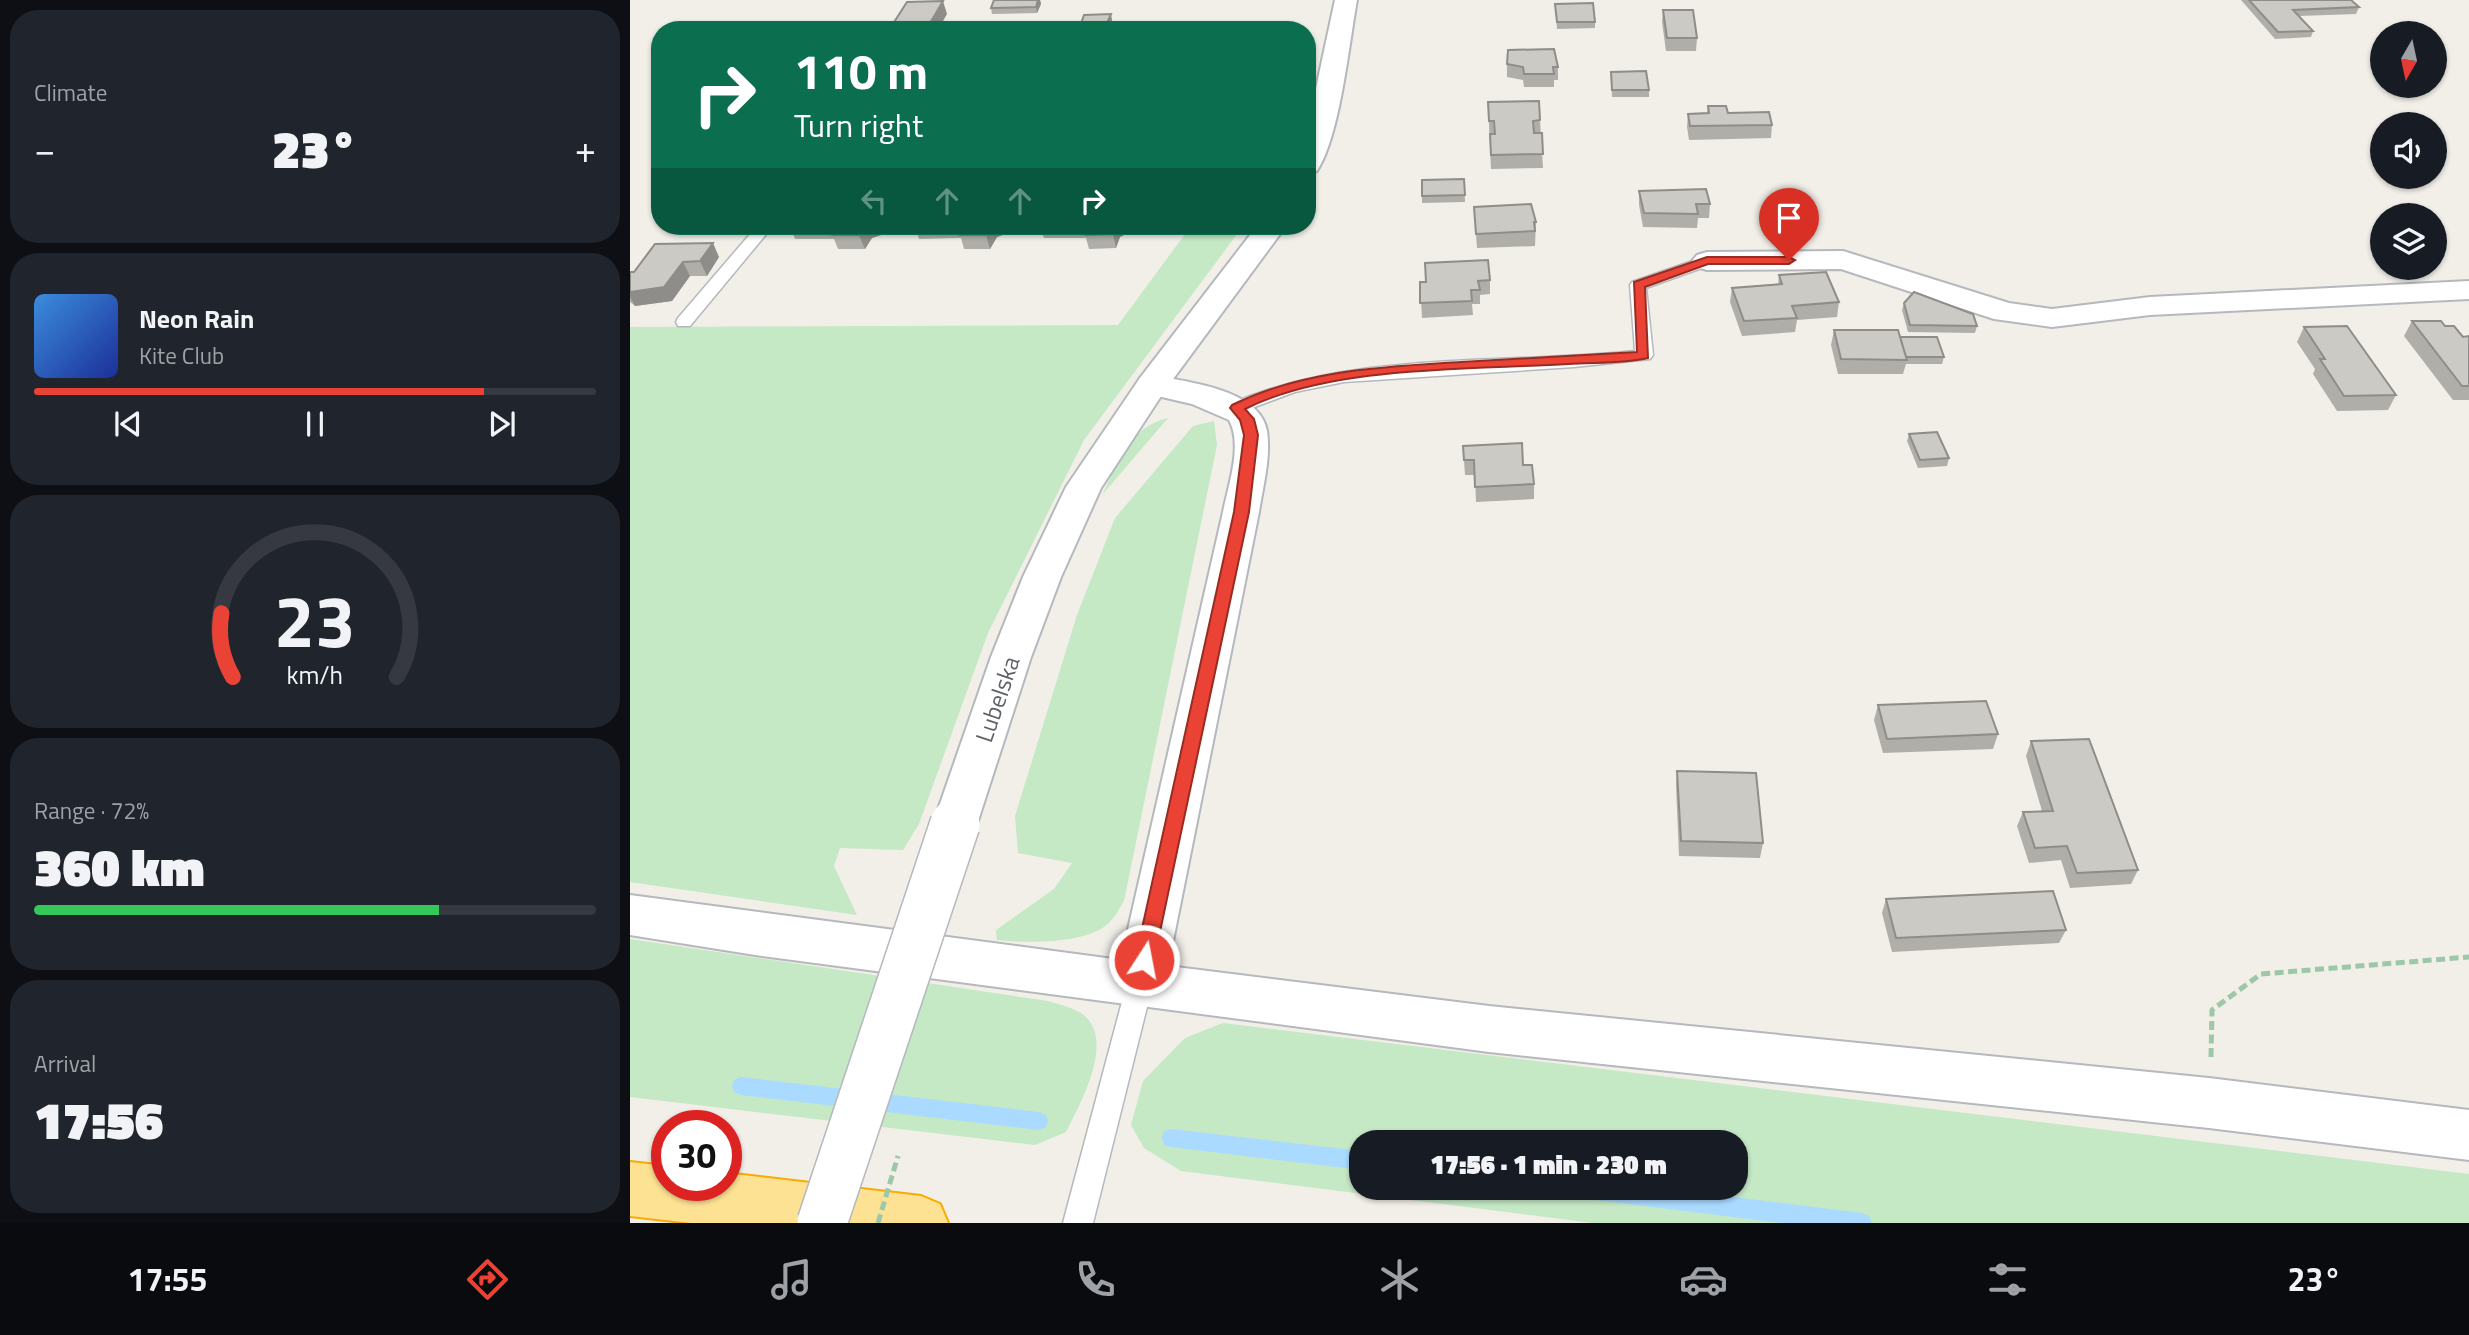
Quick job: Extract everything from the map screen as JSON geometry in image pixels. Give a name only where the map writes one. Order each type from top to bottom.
[{"type":"highway","points":[[630,1189],[921,1223]]},
{"type":"street","points":[[1316,141],[1321,128],[1346,0]]},
{"type":"street","name":"Lubelska","points":[[822,1223],[1011,657],[1061,534],[1084,486],[1152,385],[1265,235]]},
{"type":"street","points":[[1707,261],[1843,260],[2005,312],[2052,318],[2150,306],[2469,290]]},
{"type":"street","points":[[1140,983],[1241,512],[1251,435],[1247,419],[1236,408],[1152,385]]},
{"type":"street","points":[[630,915],[755,934],[1489,1029],[2209,1104],[2469,1135]]},
{"type":"lane","points":[[684,323],[757,235]]},
{"type":"lane","points":[[1236,408],[1261,396],[1307,382],[1373,372],[1644,355],[1638,285],[1707,261]]},
{"type":"lane","points":[[1078,1223],[1140,983]]},
{"type":"path","points":[[2209,1104],[2212,1010],[2261,974],[2469,957]]},
{"type":"green space","points":[[1184,235],[1236,235],[1084,440],[988,633],[919,824],[903,850],[840,848],[834,866],[857,915],[630,882],[630,327],[1118,325]]},
{"type":"green space","points":[[1168,418],[1102,495],[1134,438],[1144,429]]},
{"type":"green space","points":[[1214,421],[1217,445],[1124,901],[1107,925],[1081,937],[1037,942],[997,940],[996,930],[1054,889],[1072,863],[1018,853],[1015,816],[1077,615],[1115,518],[1193,426]]},
{"type":"green space","points":[[630,939],[1048,1001],[1079,1012],[1091,1023],[1096,1037],[1093,1070],[1066,1132],[1035,1145],[630,1097]]},
{"type":"green space","points":[[1223,1023],[2469,1174],[2469,1223],[1593,1223],[1411,1200],[1748,1200],[1748,1130],[1349,1130],[1349,1192],[1181,1171],[1144,1148],[1131,1125],[1143,1081],[1185,1038]]},
{"type":"building","points":[[994,0],[1038,0],[1036,7],[991,8]]},
{"type":"building","points":[[2249,0],[2351,0],[2359,7],[2293,10],[2313,31],[2278,32]]},
{"type":"building","points":[[943,1],[931,21],[895,21],[907,2]]},
{"type":"building","points":[[1593,3],[1595,22],[1557,22],[1555,4]]},
{"type":"building","points":[[1663,10],[1693,10],[1697,38],[1667,38]]},
{"type":"building","points":[[1111,14],[1108,21],[1082,21],[1084,15]]},
{"type":"building","points":[[1554,49],[1558,67],[1553,67],[1554,74],[1524,74],[1523,67],[1507,64],[1508,50]]},
{"type":"building","points":[[1646,71],[1649,90],[1612,90],[1611,72]]},
{"type":"building","points":[[1539,101],[1540,120],[1533,121],[1534,133],[1542,133],[1543,154],[1491,155],[1490,134],[1495,134],[1494,121],[1489,121],[1488,102]]},
{"type":"building","points":[[1708,106],[1726,106],[1728,113],[1769,112],[1772,125],[1690,126],[1688,114],[1709,113]]},
{"type":"building","points":[[1464,179],[1465,195],[1422,196],[1422,180]]},
{"type":"building","points":[[1706,189],[1710,204],[1696,204],[1698,214],[1644,213],[1639,191]]},
{"type":"building","points":[[1531,204],[1536,222],[1535,231],[1476,234],[1474,207]]},
{"type":"building","points":[[713,243],[700,261],[683,262],[664,287],[630,292],[630,272],[634,272],[655,244]]},
{"type":"building","points":[[1488,260],[1490,280],[1478,281],[1480,290],[1471,290],[1472,301],[1420,303],[1420,282],[1426,282],[1425,263]]},
{"type":"building","points":[[1826,272],[1839,302],[1792,306],[1797,318],[1744,321],[1732,288],[1782,284],[1779,275]]},
{"type":"building","points":[[1914,292],[1973,314],[1977,326],[1910,325],[1904,303]]},
{"type":"building","points":[[2412,321],[2441,321],[2445,326],[2454,326],[2463,337],[2469,336],[2469,386],[2462,386]]},
{"type":"building","points":[[2347,326],[2396,395],[2344,396],[2320,359],[2325,359],[2304,327]]},
{"type":"building","points":[[1834,330],[1898,330],[1907,360],[1841,359]]},
{"type":"building","points":[[1900,337],[1937,337],[1944,357],[1906,357]]},
{"type":"building","points":[[1937,432],[1949,458],[1920,460],[1909,434]]},
{"type":"building","points":[[1522,443],[1523,465],[1532,465],[1534,484],[1475,487],[1474,460],[1464,460],[1463,446]]},
{"type":"building","points":[[1986,701],[1998,734],[1887,739],[1878,705]]},
{"type":"building","points":[[2089,739],[2138,870],[2077,873],[2067,846],[2035,848],[2023,812],[2053,811],[2031,741]]},
{"type":"building","points":[[1677,771],[1756,773],[1763,843],[1681,841]]},
{"type":"building","points":[[2053,891],[2066,930],[1896,938],[1886,899]]},
{"type":"waterway","points":[[741,1086],[1039,1121]]},
{"type":"waterway","points":[[1171,1138],[1349,1159]]},
{"type":"waterway","points":[[1677,1200],[1862,1223]]},
{"type":"route","points":[[1144,960],[1241,512],[1251,435],[1247,419],[1236,408],[1261,396],[1307,382],[1373,372],[1644,355],[1638,285],[1707,261],[1789,260]]}]
